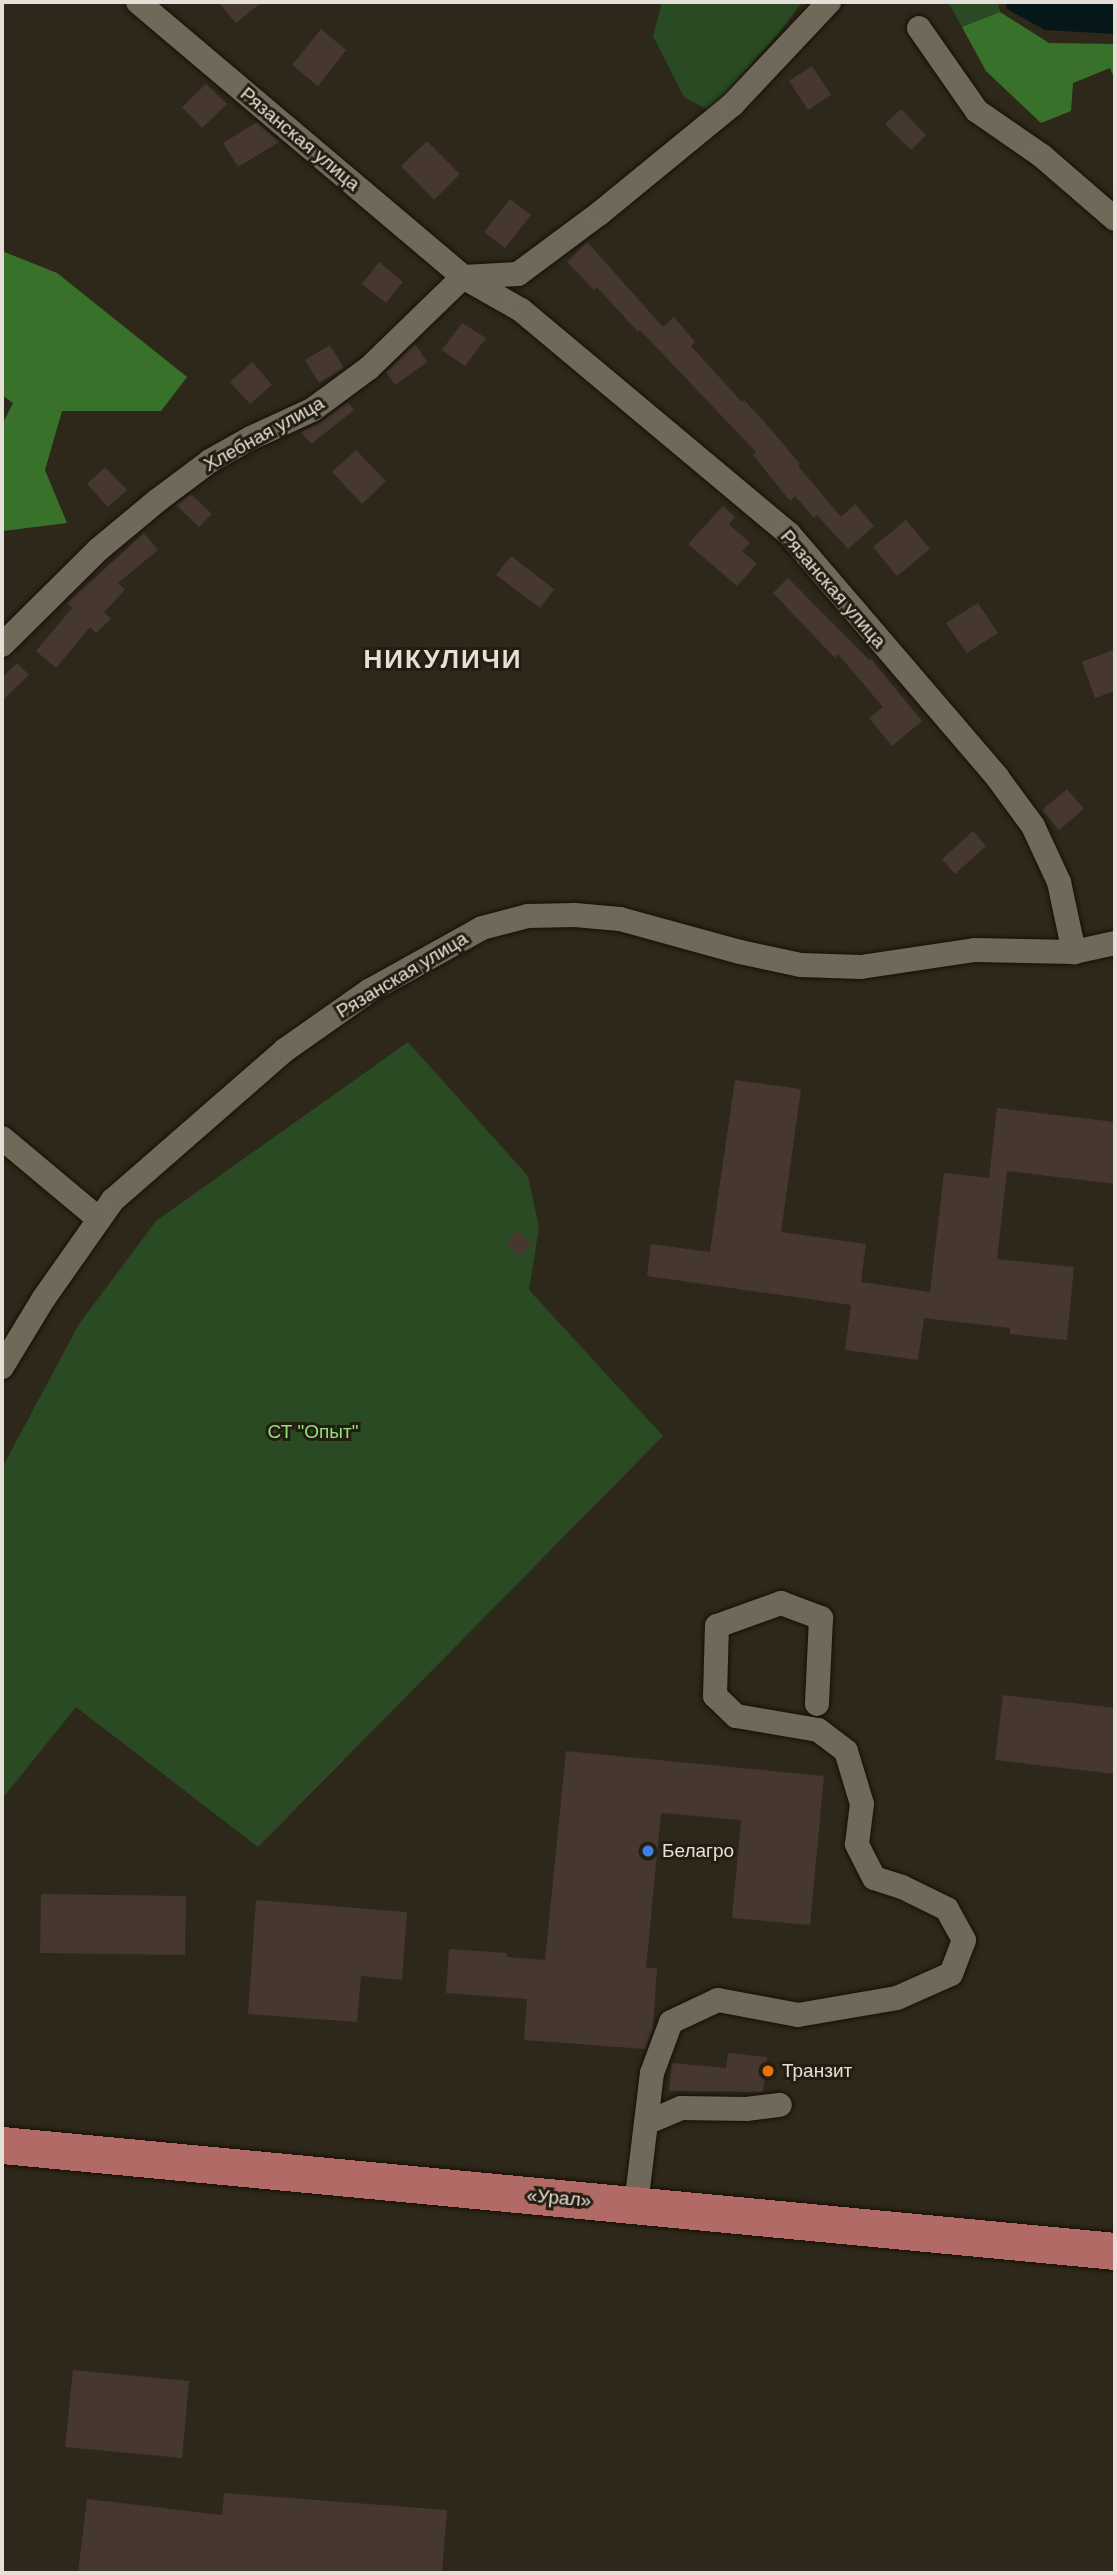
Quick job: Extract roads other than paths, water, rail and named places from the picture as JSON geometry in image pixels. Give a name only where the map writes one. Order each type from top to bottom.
[{"type":"highway","name":"«Урал»","points":[[2,2146],[1115,2251]]},
{"type":"street","name":"Рязанская улица","points":[[138,2],[463,277],[521,310],[789,534],[997,777],[1033,826],[1059,882],[1074,952]]},
{"type":"street","points":[[463,277],[518,274],[600,213],[733,104],[829,2]]},
{"type":"street","points":[[919,28],[977,111],[1042,156],[1115,219]]},
{"type":"street","name":"Хлебная улица","points":[[2,645],[99,550],[159,500],[210,461],[251,438],[312,410],[369,368],[463,277]]},
{"type":"street","name":"Рязанская улица","points":[[2,1367],[44,1298],[109,1204],[285,1050],[369,991],[482,928],[528,916],[575,915],[620,919],[740,952],[801,965],[861,967],[975,950],[1074,952],[1115,943]]},
{"type":"street","points":[[2,1138],[99,1219]]},
{"type":"street","points":[[636,2205],[652,2073],[671,2022],[718,2000],[798,2015],[897,1998],[951,1974],[964,1940],[947,1909],[902,1887],[874,1878],[857,1844],[862,1804],[846,1751],[818,1730],[736,1716],[715,1696],[717,1626],[781,1603],[821,1618],[817,1704]]},
{"type":"street","points":[[646,2123],[681,2108],[746,2109],[780,2105]]},
{"type":"place","name":"Белагро","points":[[648,1851]]},
{"type":"place","name":"Транзит","points":[[768,2071]]},
{"type":"district","name":"НИКУЛИЧИ","points":[[443,660]]},
{"type":"park label","name":"СТ \"Опыт\"","points":[[313,1432]]}]
